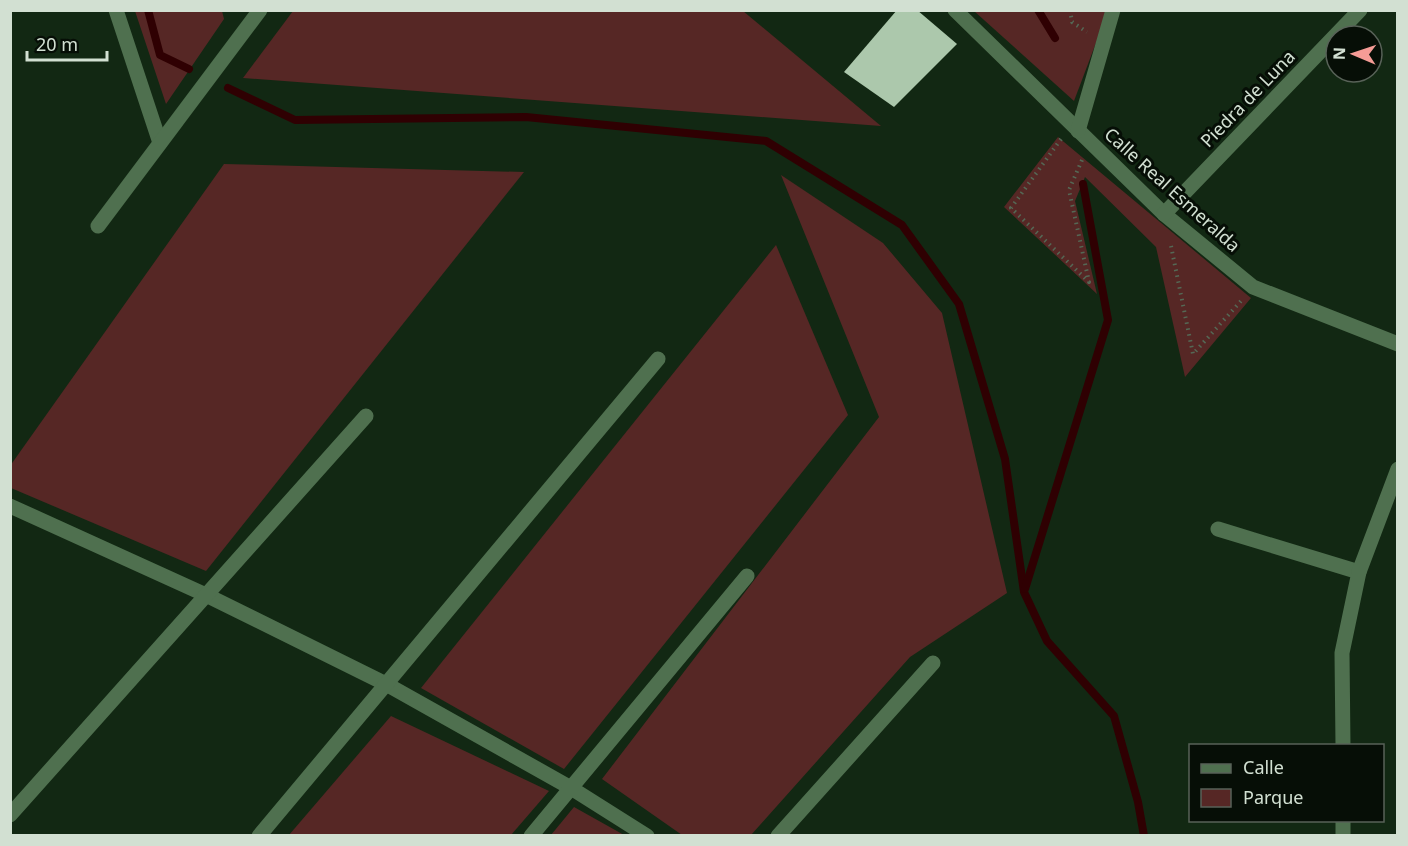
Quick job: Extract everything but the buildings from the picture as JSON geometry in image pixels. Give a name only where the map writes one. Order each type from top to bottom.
[{"type":"street","points":[[116,10],[160,143]]},
{"type":"street","points":[[98,226],[260,10]]},
{"type":"street","name":"Calle Real Esmeralda","points":[[955,10],[1164,214],[1253,287],[1398,344]]},
{"type":"street","points":[[1074,128],[1113,10]]},
{"type":"street","name":"Piedra de Luna","points":[[1164,214],[1360,10]]},
{"type":"street","points":[[259,836],[658,359]]},
{"type":"street","points":[[10,815],[366,416]]},
{"type":"street","points":[[1343,744],[1342,653],[1359,572],[1398,469]]},
{"type":"street","points":[[10,506],[206,595],[386,684],[571,788],[647,836]]},
{"type":"street","points":[[1218,529],[1359,572]]},
{"type":"street","points":[[531,836],[747,576]]},
{"type":"street","points":[[778,836],[933,663]]},
{"type":"path","points":[[1074,128],[1011,208],[1089,282],[1069,190],[1089,142]]},
{"type":"path","points":[[1164,214],[1194,354],[1253,287]]},
{"type":"green space","points":[[135,11],[222,11],[224,19],[166,104]]},
{"type":"green space","points":[[293,11],[743,11],[881,126],[243,78]]},
{"type":"green space","points":[[974,11],[1108,11],[1074,101]]},
{"type":"green space","points":[[1058,137],[1251,298],[1185,377],[1156,247],[1085,177],[1075,201],[1097,294],[1004,207]]},
{"type":"green space","points":[[224,164],[524,172],[206,571],[11,488],[10,466]]},
{"type":"green space","points":[[781,175],[883,243],[942,313],[1007,593],[910,657],[751,835],[682,835],[602,779],[879,417]]},
{"type":"green space","points":[[776,245],[848,415],[564,769],[421,688]]},
{"type":"green space","points":[[391,716],[549,791],[511,835],[289,835]]},
{"type":"green space","points":[[574,807],[624,835],[551,835]]},
{"type":"waterway","points":[[148,10],[160,55],[189,69]]},
{"type":"waterway","points":[[1038,10],[1055,38]]},
{"type":"waterway","points":[[228,88],[295,120],[526,117],[766,141],[902,225],[959,304],[1005,459],[1024,592],[1047,641],[1114,716],[1138,802],[1144,836]]},
{"type":"waterway","points":[[1025,589],[1108,320],[1083,184]]}]
